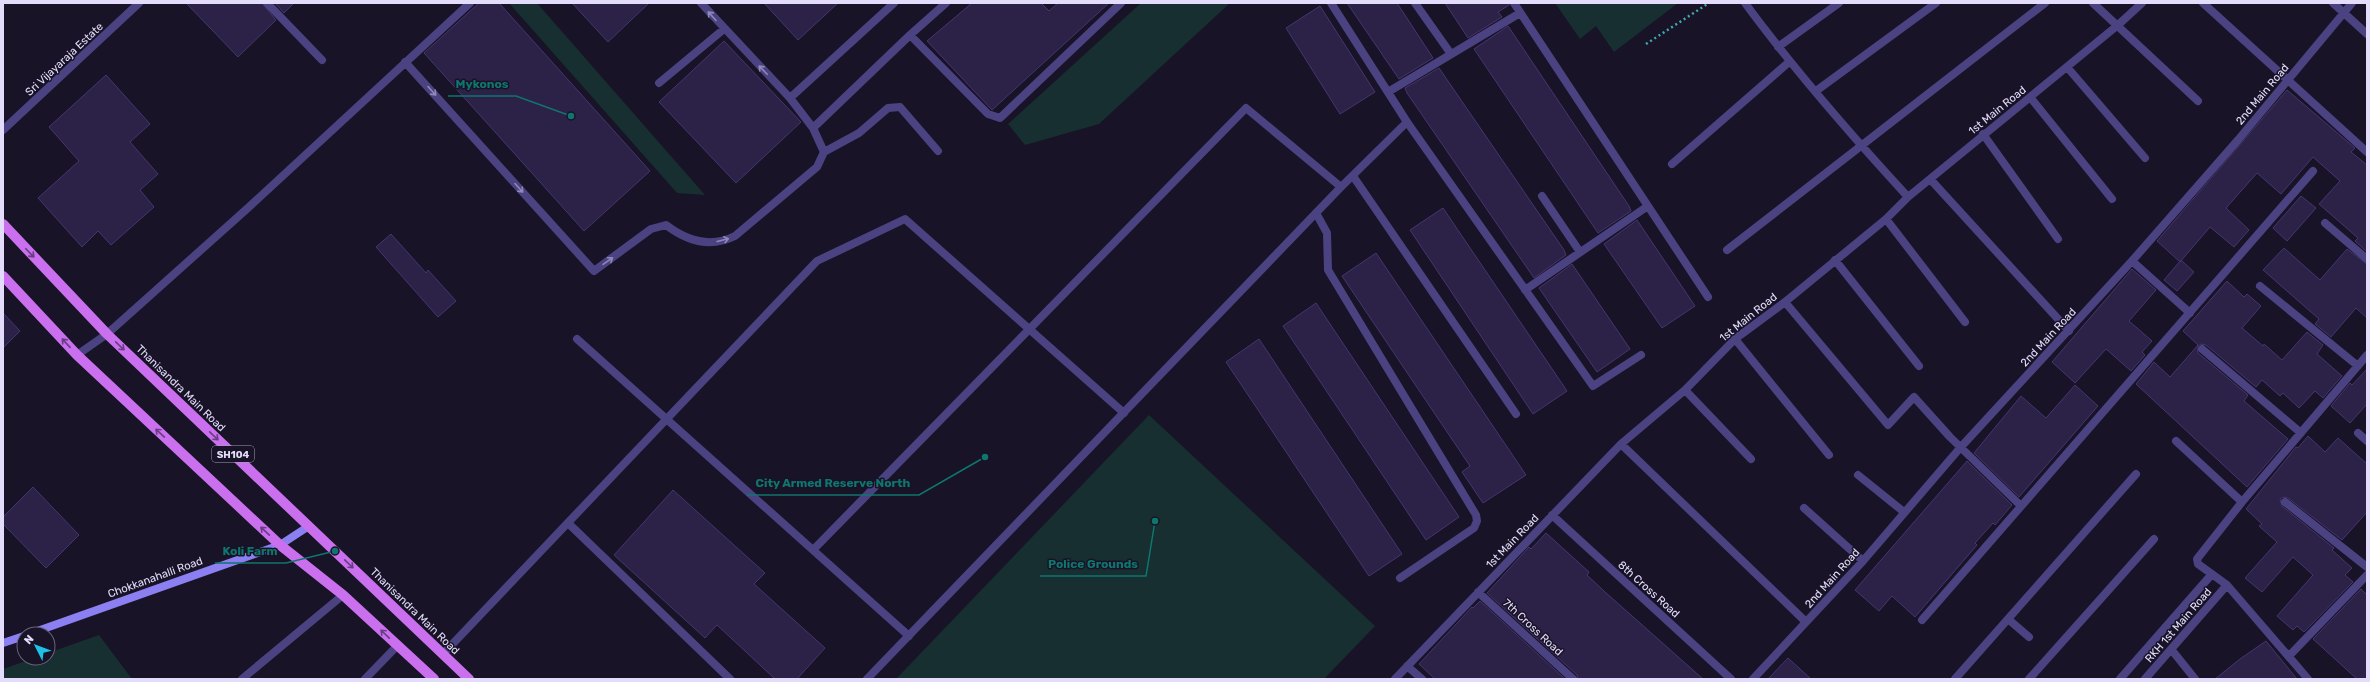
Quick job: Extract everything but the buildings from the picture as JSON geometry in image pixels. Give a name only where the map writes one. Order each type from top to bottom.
[{"type":"main road","name":"Thanisandra Main Road","points":[[3,224],[107,334],[469,679]]},
{"type":"main road","name":"SH104","points":[[3,276],[77,355],[280,545],[343,595],[434,679]]},
{"type":"street","name":"Sri Vijayaraja Estate","points":[[3,130],[139,3]]},
{"type":"street","points":[[267,3],[322,60]]},
{"type":"street","points":[[77,355],[107,334],[250,207],[470,3]]},
{"type":"street","points":[[701,3],[790,98],[813,128],[824,152]]},
{"type":"street","points":[[790,98],[894,3]]},
{"type":"street","points":[[813,128],[910,35],[946,3]]},
{"type":"street","points":[[910,35],[988,114],[1000,118],[1121,3]]},
{"type":"street","points":[[1331,3],[1407,122],[1593,386],[1640,355]]},
{"type":"street","points":[[1415,3],[1451,54]]},
{"type":"street","points":[[1514,3],[1708,297]]},
{"type":"street","points":[[1745,3],[1789,62],[1816,91],[1860,146],[1908,197]]},
{"type":"street","points":[[1778,47],[1839,3]]},
{"type":"street","points":[[1816,91],[1936,3]]},
{"type":"street","points":[[1727,250],[2045,3]]},
{"type":"street","points":[[2093,3],[2198,101]]},
{"type":"street","name":"1st Main Road","points":[[1395,679],[1621,444],[1685,390],[1736,339],[1785,302],[1886,219],[1908,197],[1931,180],[1984,134],[2118,26],[2142,3]]},
{"type":"street","points":[[2203,3],[2287,82],[2367,152]]},
{"type":"street","points":[[2333,3],[2367,34]]},
{"type":"street","name":"2nd Main Road","points":[[1753,679],[1863,561],[1960,448],[2132,261],[2287,82],[2352,3]]},
{"type":"street","points":[[1388,92],[1520,13]]},
{"type":"street","points":[[659,83],[724,29]]},
{"type":"street","points":[[406,62],[594,271],[651,229],[666,225],[680,236],[696,241],[710,243],[730,238],[763,214],[817,167],[824,152],[859,133],[888,108],[900,107],[938,151]]},
{"type":"street","points":[[1672,164],[1789,62]]},
{"type":"street","points":[[2067,67],[2145,158]]},
{"type":"street","points":[[2030,97],[2112,199]]},
{"type":"street","points":[[813,550],[1246,108],[1341,187]]},
{"type":"street","points":[[867,679],[1341,187],[1407,122]]},
{"type":"street","points":[[1984,134],[2058,240]]},
{"type":"street","points":[[1922,620],[2313,171]]},
{"type":"street","points":[[1353,176],[1516,414]]},
{"type":"street","points":[[1931,180],[2069,331]]},
{"type":"street","points":[[1542,196],[1580,252]]},
{"type":"street","points":[[1525,290],[1648,206]]},
{"type":"street","points":[[1316,213],[1327,233],[1328,270],[1476,515],[1477,521],[1474,528],[1400,578]]},
{"type":"street","points":[[443,654],[817,261],[905,219],[1124,413]]},
{"type":"street","points":[[1886,219],[1965,322]]},
{"type":"street","points":[[2325,223],[2367,259]]},
{"type":"street","points":[[1835,260],[1919,366]]},
{"type":"street","points":[[2132,261],[2190,312]]},
{"type":"street","points":[[2260,286],[2358,366]]},
{"type":"street","points":[[1785,302],[1888,426],[1914,397],[1960,448],[2021,506]]},
{"type":"street","points":[[577,339],[909,636]]},
{"type":"street","points":[[1736,339],[1829,455]]},
{"type":"street","points":[[2202,349],[2301,433]]},
{"type":"street","points":[[2308,679],[2227,585],[2198,564],[2197,559],[2242,502],[2367,355]]},
{"type":"street","points":[[1685,390],[1751,459]]},
{"type":"street","points":[[2358,433],[2367,441]]},
{"type":"street","points":[[2176,441],[2242,502]]},
{"type":"street","points":[[1621,444],[1806,622]]},
{"type":"street","points":[[1955,679],[2136,474]]},
{"type":"street","points":[[1858,475],[1904,512]]},
{"type":"street","points":[[2285,502],[2367,567]]},
{"type":"street","points":[[1804,508],[1863,561]]},
{"type":"street","name":"8th Cross Road","points":[[1552,515],[1731,679]]},
{"type":"street","points":[[568,524],[730,679]]},
{"type":"street","name":"Chokkanahalli Road","points":[[52,626],[280,545],[309,526]]},
{"type":"street","points":[[2029,679],[2154,540]]},
{"type":"street","points":[[2120,679],[2212,574]]},
{"type":"street","points":[[2289,656],[2367,575]]},
{"type":"street","name":"RKH 1st Main Road","points":[[2145,679],[2227,585]]},
{"type":"street","name":"7th Cross Road","points":[[1478,592],[1573,679]]},
{"type":"street","points":[[242,679],[343,595]]},
{"type":"street","points":[[2008,619],[2029,637]]},
{"type":"street","points":[[3,643],[16,639]]},
{"type":"street","points":[[365,679],[397,646]]},
{"type":"street","points":[[2171,649],[2195,679]]},
{"type":"street","points":[[1408,666],[1422,679]]},
{"type":"path","points":[[1646,44],[1709,3]]},
{"type":"green space","points":[[509,3],[537,3],[705,195],[677,193]]},
{"type":"green space","points":[[1141,3],[1230,3],[1099,124],[1025,145],[1008,124]]},
{"type":"green space","points":[[1555,3],[1678,3],[1614,52],[1596,26],[1580,39]]},
{"type":"green space","points":[[1149,415],[1375,626],[1324,679],[896,679]]},
{"type":"green space","points":[[99,635],[132,679],[3,679],[3,669],[16,664],[16,666],[56,666],[56,650]]},
{"type":"place","name":"Mykonos","points":[[571,116]]},
{"type":"place","name":"City Armed Reserve North","points":[[985,457]]},
{"type":"place","name":"Police Grounds","points":[[1155,521]]},
{"type":"place","name":"Koli Farm","points":[[335,551]]}]
